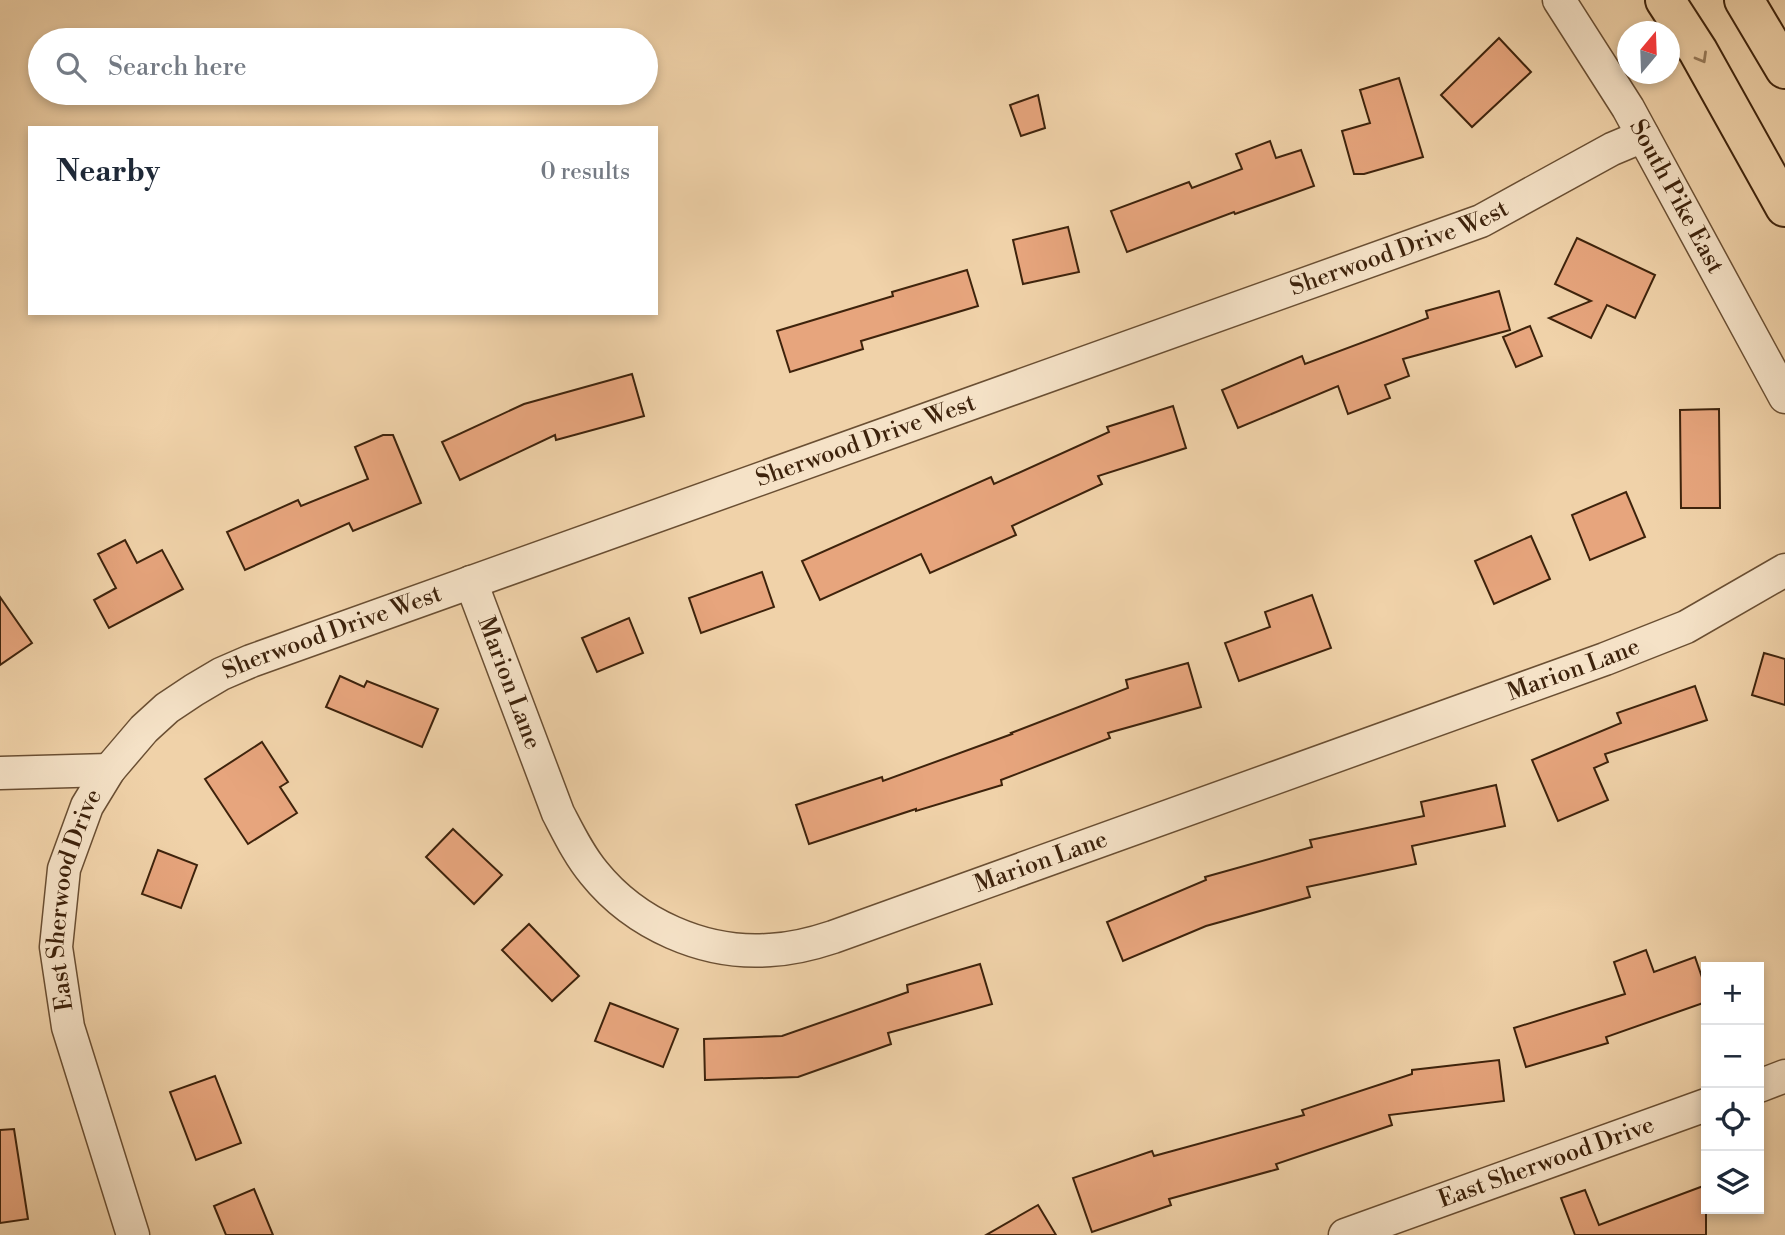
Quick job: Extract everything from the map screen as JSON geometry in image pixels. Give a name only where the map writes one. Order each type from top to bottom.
[{"type":"highway","points":[[1665,0],[1698,51],[1785,207]]},
{"type":"highway","points":[[1744,0],[1785,69]]},
{"type":"street","name":"South Pike East","points":[[1559,0],[1628,108],[1785,397]]},
{"type":"street","name":"Sherwood Drive West","points":[[108,770],[144,729],[167,708],[221,674],[251,661],[1480,221],[1612,149],[1643,136]]},
{"type":"street","name":"Marion Lane","points":[[471,582],[558,813],[593,872],[615,896],[642,916],[671,932],[703,944],[736,950],[768,951],[801,947],[833,937],[1605,659],[1686,627],[1785,570]]},
{"type":"street","points":[[0,773],[108,770]]},
{"type":"street","name":"East Sherwood Drive","points":[[108,770],[87,806],[64,869],[56,947],[68,1027],[133,1235]]},
{"type":"street","points":[[1764,1084],[1785,1076]]},
{"type":"street","name":"East Sherwood Drive","points":[[1345,1235],[1701,1107]]},
{"type":"building","points":[[1499,38],[1531,72],[1472,127],[1441,95]]},
{"type":"building","points":[[1399,78],[1423,157],[1364,174],[1354,174],[1342,131],[1370,123],[1360,90]]},
{"type":"building","points":[[1038,95],[1045,128],[1021,136],[1010,105]]},
{"type":"building","points":[[1270,141],[1276,158],[1301,150],[1314,186],[1235,214],[1234,212],[1127,252],[1111,211],[1189,182],[1192,188],[1242,169],[1236,154]]},
{"type":"building","points":[[1068,227],[1079,272],[1023,284],[1013,240]]},
{"type":"building","points":[[1577,238],[1655,275],[1635,318],[1607,305],[1591,338],[1549,318],[1591,301],[1555,284]]},
{"type":"building","points":[[967,270],[978,306],[861,341],[863,349],[790,372],[777,331],[893,296],[892,292]]},
{"type":"building","points":[[1499,291],[1510,330],[1403,359],[1409,376],[1385,385],[1390,398],[1348,414],[1338,386],[1238,428],[1222,390],[1302,356],[1305,364],[1428,318],[1426,311]]},
{"type":"building","points":[[1530,326],[1542,356],[1516,367],[1503,337]]},
{"type":"building","points":[[632,374],[644,416],[556,440],[555,435],[460,480],[442,442],[524,404]]},
{"type":"building","points":[[1173,406],[1186,448],[1098,476],[1102,484],[1012,526],[1016,535],[930,573],[921,554],[820,600],[802,561],[991,477],[994,484],[1109,432],[1107,427]]},
{"type":"building","points":[[1719,409],[1720,508],[1681,508],[1680,410]]},
{"type":"building","points":[[383,435],[393,435],[421,503],[353,531],[349,523],[245,570],[227,532],[298,500],[301,506],[368,479],[355,447]]},
{"type":"building","points":[[1626,492],[1645,537],[1590,560],[1572,515]]},
{"type":"building","points":[[1531,536],[1550,579],[1494,604],[1475,561]]},
{"type":"building","points":[[125,540],[137,563],[162,550],[183,589],[109,628],[94,600],[116,588],[98,554]]},
{"type":"building","points":[[762,572],[774,607],[701,633],[689,598]]},
{"type":"building","points":[[1312,595],[1331,648],[1239,681],[1225,643],[1270,627],[1265,612]]},
{"type":"building","points":[[0,597],[32,643],[0,665]]},
{"type":"building","points":[[629,618],[643,653],[597,672],[582,638]]},
{"type":"building","points":[[1764,653],[1785,659],[1785,705],[1752,695]]},
{"type":"building","points":[[1188,663],[1201,707],[1108,733],[1110,738],[1001,780],[1002,785],[916,809],[809,844],[796,805],[882,777],[883,781],[1128,688],[1126,680]]},
{"type":"building","points":[[340,676],[364,687],[367,681],[438,709],[422,747],[326,707]]},
{"type":"building","points":[[1695,686],[1707,720],[1605,754],[1608,762],[1594,768],[1608,800],[1558,821],[1532,760],[1621,723],[1617,713]]},
{"type":"building","points":[[262,742],[288,782],[280,787],[297,813],[248,844],[205,779]]},
{"type":"building","points":[[1496,785],[1505,826],[1412,846],[1416,864],[1307,887],[1310,897],[1206,926],[1123,961],[1107,922],[1206,880],[1205,877],[1312,847],[1310,840],[1424,816],[1421,802]]},
{"type":"building","points":[[453,829],[502,875],[474,904],[426,857]]},
{"type":"building","points":[[158,850],[197,865],[181,908],[142,894]]},
{"type":"building","points":[[529,924],[579,976],[552,1001],[502,950]]},
{"type":"building","points":[[1646,950],[1654,972],[1695,957],[1701,974],[1701,1004],[1606,1037],[1608,1043],[1526,1067],[1514,1028],[1625,994],[1614,962]]},
{"type":"building","points":[[980,964],[992,1004],[888,1033],[891,1044],[798,1077],[705,1080],[704,1039],[782,1036],[908,992],[907,985]]},
{"type":"building","points":[[610,1003],[678,1029],[663,1067],[595,1041]]},
{"type":"building","points":[[1499,1060],[1504,1101],[1389,1115],[1392,1125],[1276,1164],[1278,1169],[1169,1199],[1171,1205],[1092,1232],[1073,1178],[1152,1151],[1154,1156],[1304,1115],[1302,1110],[1412,1074],[1412,1070]]},
{"type":"building","points":[[215,1076],[241,1143],[196,1160],[170,1092]]},
{"type":"building","points":[[14,1129],[28,1219],[0,1223],[0,1130]]},
{"type":"building","points":[[1701,1187],[1701,1214],[1706,1214],[1706,1235],[1575,1235],[1561,1198],[1585,1190],[1599,1225]]},
{"type":"building","points":[[254,1189],[273,1235],[226,1235],[214,1206]]},
{"type":"building","points":[[1038,1205],[1056,1235],[986,1235]]}]
